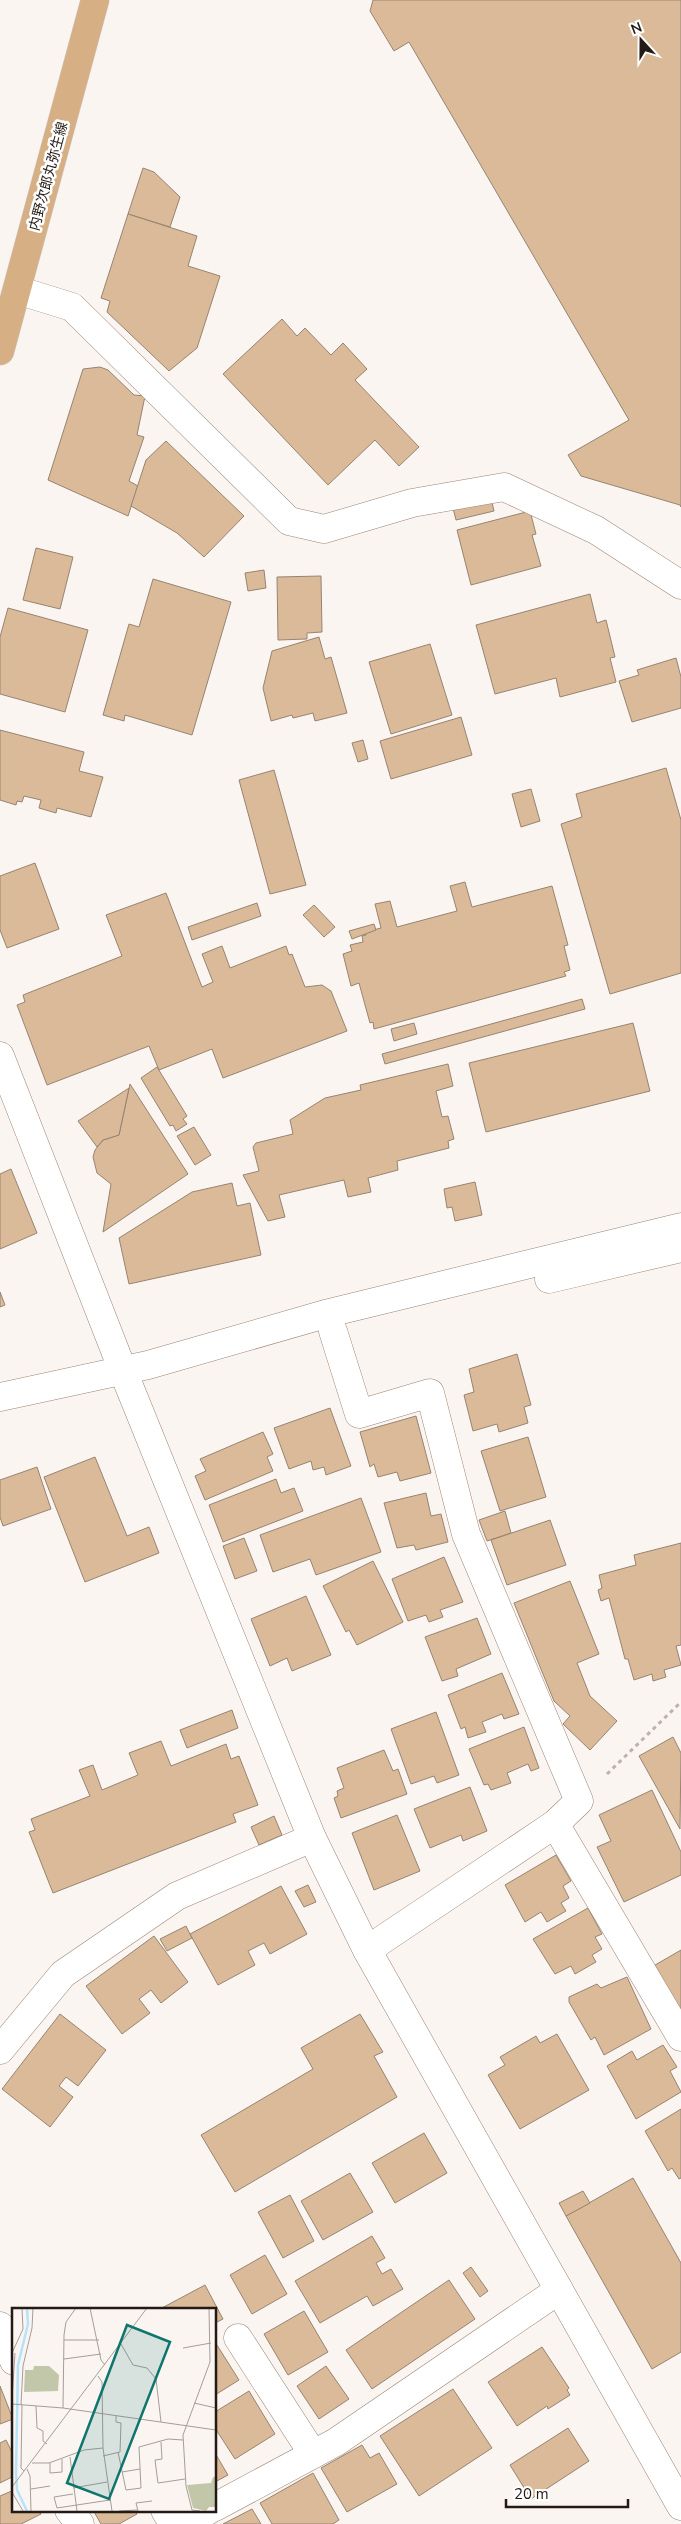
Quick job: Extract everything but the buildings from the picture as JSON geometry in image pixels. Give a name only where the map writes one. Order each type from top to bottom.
[{"type":"main road","name":"内野次郎丸弥生線","points":[[0,351],[95,0]]},
{"type":"street","points":[[17,290],[72,307],[289,521],[324,529],[412,503],[504,487],[596,530],[681,585]]},
{"type":"street","points":[[0,1056],[135,1368],[312,1838],[367,1950],[681,2506]]},
{"type":"street","points":[[135,1368],[329,1313],[681,1228]]},
{"type":"street","points":[[0,1397],[135,1368],[333,1331],[681,1248]]},
{"type":"street","points":[[333,1331],[359,1414],[430,1393],[466,1534],[579,1801],[555,1824],[367,1950]]},
{"type":"street","points":[[555,1824],[681,2037]]},
{"type":"street","points":[[0,2050],[63,1974],[177,1896],[312,1838]]},
{"type":"street","points":[[216,2506],[336,2442],[559,2290]]},
{"type":"street","points":[[0,2326],[12,2356]]},
{"type":"street","points":[[238,2338],[313,2454]]},
{"type":"street","points":[[71,2512],[80,2524]]},
{"type":"street","points":[[166,2512],[173,2524]]},
{"type":"street","points":[[184,2524],[206,2512]]},
{"type":"path","points":[[579,1801],[681,1702]]}]
